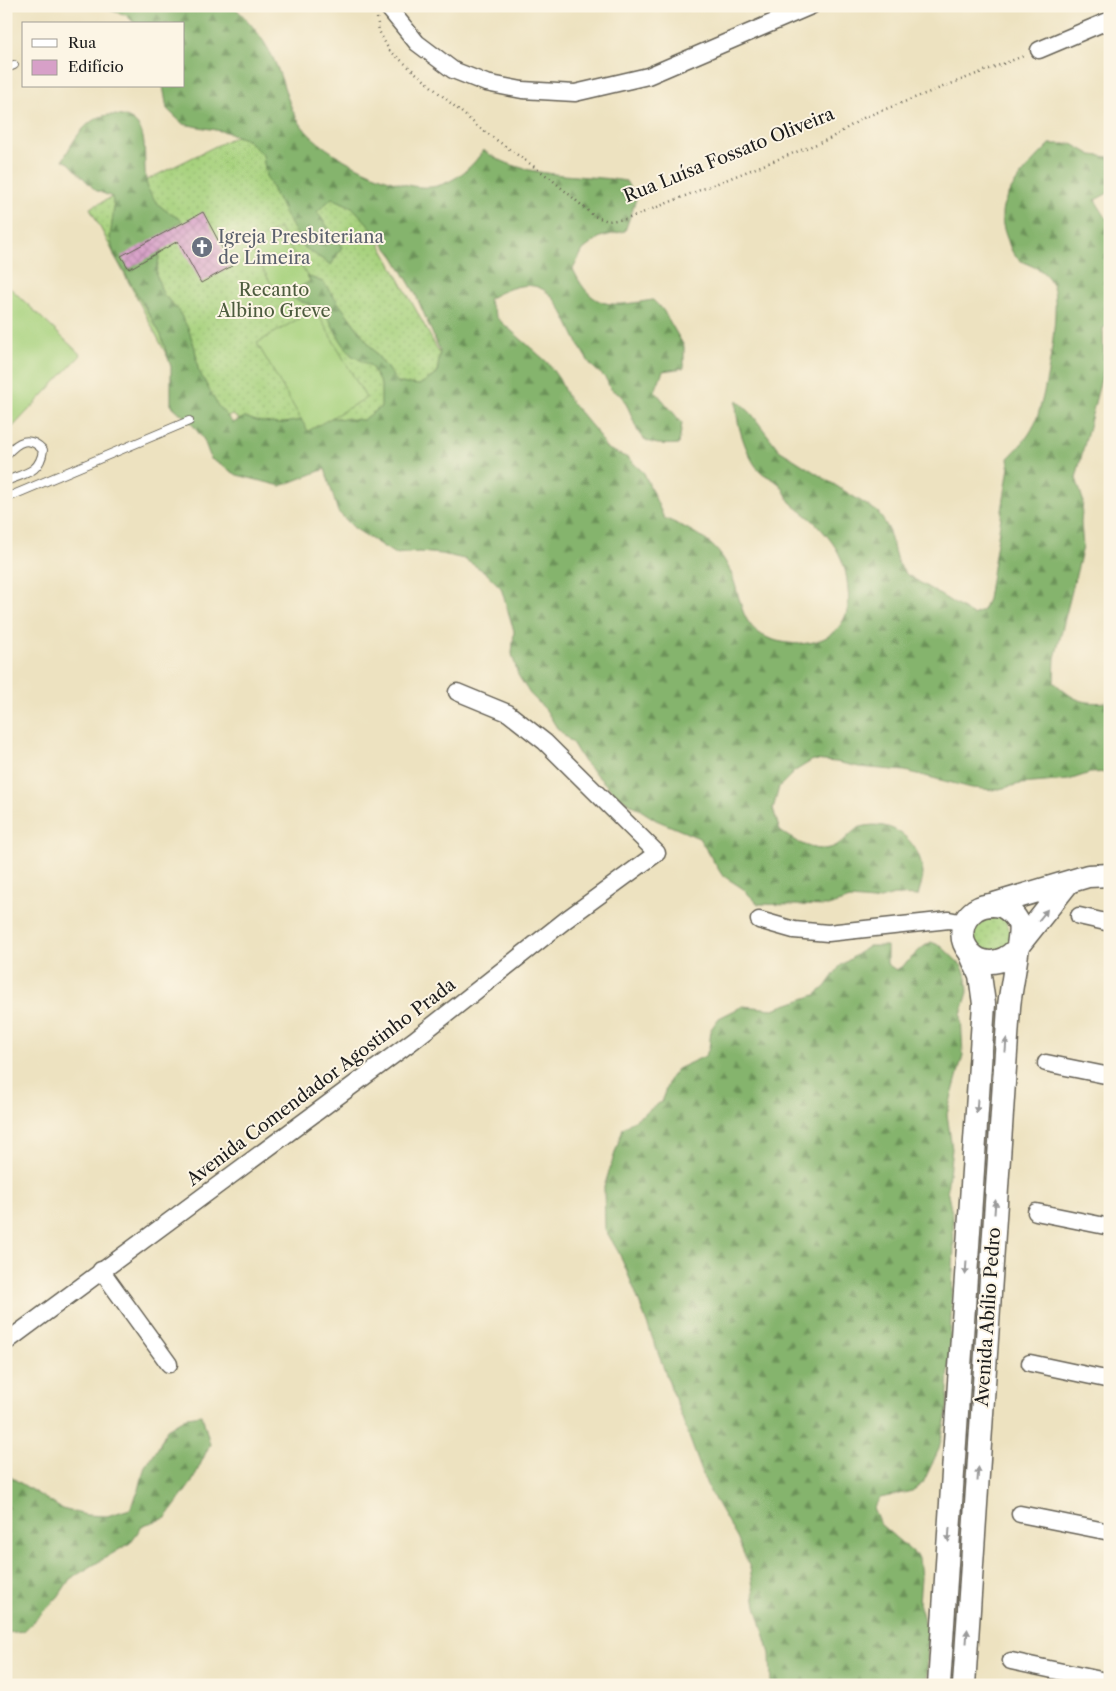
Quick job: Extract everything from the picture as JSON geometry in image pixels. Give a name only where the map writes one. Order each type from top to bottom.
[{"type":"street","points":[[382,11],[417,43],[452,70],[486,83],[522,90],[575,93],[648,76],[812,6]]},
{"type":"street","points":[[1039,50],[1110,20]]},
{"type":"street","name":"Avenida Comendador Agostinho Prada","points":[[6,1342],[414,1040],[567,919],[657,853],[545,742],[508,713],[457,692]]},
{"type":"street","points":[[1068,883],[1007,959],[995,963],[982,962],[971,955],[964,946],[962,934],[964,923],[970,914],[980,907],[1088,876],[1110,875]]},
{"type":"street","points":[[991,904],[1003,907],[1016,918],[1021,934],[1017,948]]},
{"type":"street","points":[[1079,916],[1110,922]]},
{"type":"street","points":[[759,920],[794,930],[828,933],[949,920],[964,923]]},
{"type":"street","name":"Avenida Abílio Pedro","points":[[964,1685],[1009,1007],[1017,948]]},
{"type":"street","name":"Avenida Abílio Pedro","points":[[939,1685],[984,1004],[980,975],[971,955]]},
{"type":"street","points":[[1046,1063],[1110,1076]]},
{"type":"street","points":[[1036,1212],[1110,1227]]},
{"type":"street","points":[[101,1270],[169,1364]]},
{"type":"street","points":[[1030,1363],[1110,1380]]},
{"type":"street","points":[[1020,1514],[1110,1532]]},
{"type":"street","points":[[1011,1661],[1110,1682]]},
{"type":"lane","points":[[6,498],[189,421]]},
{"type":"lane","points":[[6,455],[16,443],[28,440],[36,443],[43,450],[42,460],[36,469],[6,481]]},
{"type":"path","name":"Rua Luísa Fossato Oliveira","points":[[382,11],[380,32],[389,50],[481,129],[550,178],[594,216],[608,221],[627,219],[646,212],[828,139],[865,117],[1039,50]]},
{"type":"green space","points":[[97,6],[233,6],[252,26],[269,50],[290,105],[302,126],[312,137],[344,160],[384,178],[422,187],[437,186],[451,181],[464,172],[475,162],[483,150],[499,160],[534,171],[626,181],[636,199],[625,231],[600,237],[583,250],[573,269],[580,283],[596,299],[605,303],[615,304],[653,300],[663,310],[684,346],[684,368],[663,371],[655,391],[682,423],[679,444],[652,443],[639,434],[622,397],[609,387],[606,379],[591,364],[579,345],[563,312],[554,299],[543,290],[530,286],[511,288],[488,299],[497,318],[547,362],[559,379],[568,398],[595,430],[606,448],[628,458],[644,473],[664,518],[696,534],[718,551],[730,571],[746,618],[753,628],[763,635],[785,643],[801,644],[817,641],[837,629],[843,621],[848,606],[849,595],[845,568],[837,551],[826,535],[811,519],[790,502],[776,481],[761,472],[754,464],[739,426],[736,407],[737,400],[751,413],[779,450],[878,512],[888,528],[897,561],[906,574],[973,615],[983,610],[988,599],[1009,467],[1008,458],[1029,434],[1038,414],[1051,356],[1055,315],[1055,299],[1050,280],[1040,270],[1016,257],[1011,249],[1003,226],[1003,206],[1020,177],[1050,144],[1072,144],[1092,155],[1110,157],[1110,192],[1095,200],[1110,224],[1110,325],[1103,328],[1104,367],[1076,478],[1083,500],[1081,523],[1083,547],[1055,658],[1054,682],[1079,700],[1085,702],[1110,702],[1110,772],[1090,773],[1069,780],[1020,784],[995,790],[972,788],[905,771],[813,760],[795,771],[779,787],[773,809],[780,831],[805,845],[822,849],[841,843],[861,827],[873,825],[894,829],[911,843],[917,852],[923,874],[918,896],[894,895],[873,901],[850,899],[828,906],[758,904],[742,888],[722,875],[699,838],[656,820],[615,794],[584,762],[573,744],[557,728],[546,710],[530,694],[518,675],[512,654],[514,631],[501,588],[485,572],[464,559],[442,554],[419,552],[395,554],[354,528],[338,512],[325,469],[281,486],[237,475],[211,459],[204,440],[192,424],[171,405],[171,367],[161,335],[114,255],[110,238],[114,208],[112,197],[95,190],[69,163],[63,160],[82,130],[95,119],[102,116],[126,117],[136,123],[142,133],[146,182],[150,193],[160,206],[182,220],[168,233],[160,253],[156,274],[163,294],[178,310],[188,328],[195,348],[198,369],[218,406],[233,423],[245,417],[256,421],[278,424],[319,417],[363,420],[381,407],[381,385],[371,366],[351,355],[329,319],[313,306],[292,298],[295,276],[302,274],[323,282],[398,383],[419,385],[437,374],[440,351],[415,293],[394,257],[352,207],[332,198],[317,212],[342,247],[331,265],[305,248],[266,176],[263,155],[247,140],[226,132],[183,124],[167,109],[163,88],[185,88],[185,22],[133,22],[126,15]]},
{"type":"green space","name":"Recanto Albino Greve","points":[[238,135],[354,196],[447,367],[317,454],[276,447],[233,415],[201,421],[90,208]]},
{"type":"green space","points":[[279,228],[310,281],[280,299],[249,245]]},
{"type":"green space","points":[[6,284],[81,355],[6,434]]},
{"type":"green space","points":[[315,309],[366,398],[308,431],[257,343]]},
{"type":"green space","points":[[995,914],[1006,920],[1012,938],[999,954],[974,946],[973,932],[975,924]]},
{"type":"green space","points":[[931,942],[941,946],[962,966],[967,978],[968,992],[961,1015],[963,1055],[947,1114],[952,1149],[947,1190],[953,1218],[954,1247],[947,1413],[939,1449],[923,1483],[912,1491],[880,1498],[873,1509],[880,1524],[919,1558],[921,1577],[919,1603],[928,1633],[927,1685],[771,1685],[770,1654],[756,1606],[750,1568],[737,1538],[708,1488],[635,1291],[619,1253],[605,1229],[604,1187],[623,1128],[661,1102],[670,1078],[677,1069],[705,1056],[709,1049],[711,1029],[719,1018],[743,1006],[773,1009],[815,995],[825,987],[840,966],[869,946],[887,946],[887,964],[896,970]]},
{"type":"green space","points":[[202,1415],[210,1444],[192,1482],[166,1518],[143,1525],[130,1543],[70,1579],[58,1597],[24,1631],[6,1633],[6,1474],[62,1509],[86,1515],[107,1516],[130,1509],[139,1490],[145,1466],[158,1448],[167,1429],[187,1417]]},
{"type":"building","name":"Igreja Presbiteriana de Limeira","points":[[203,212],[232,266],[201,283],[178,241],[129,269],[121,256]]},
{"type":"place","name":"Igreja Presbiteriana de Limeira","points":[[202,247]]}]
